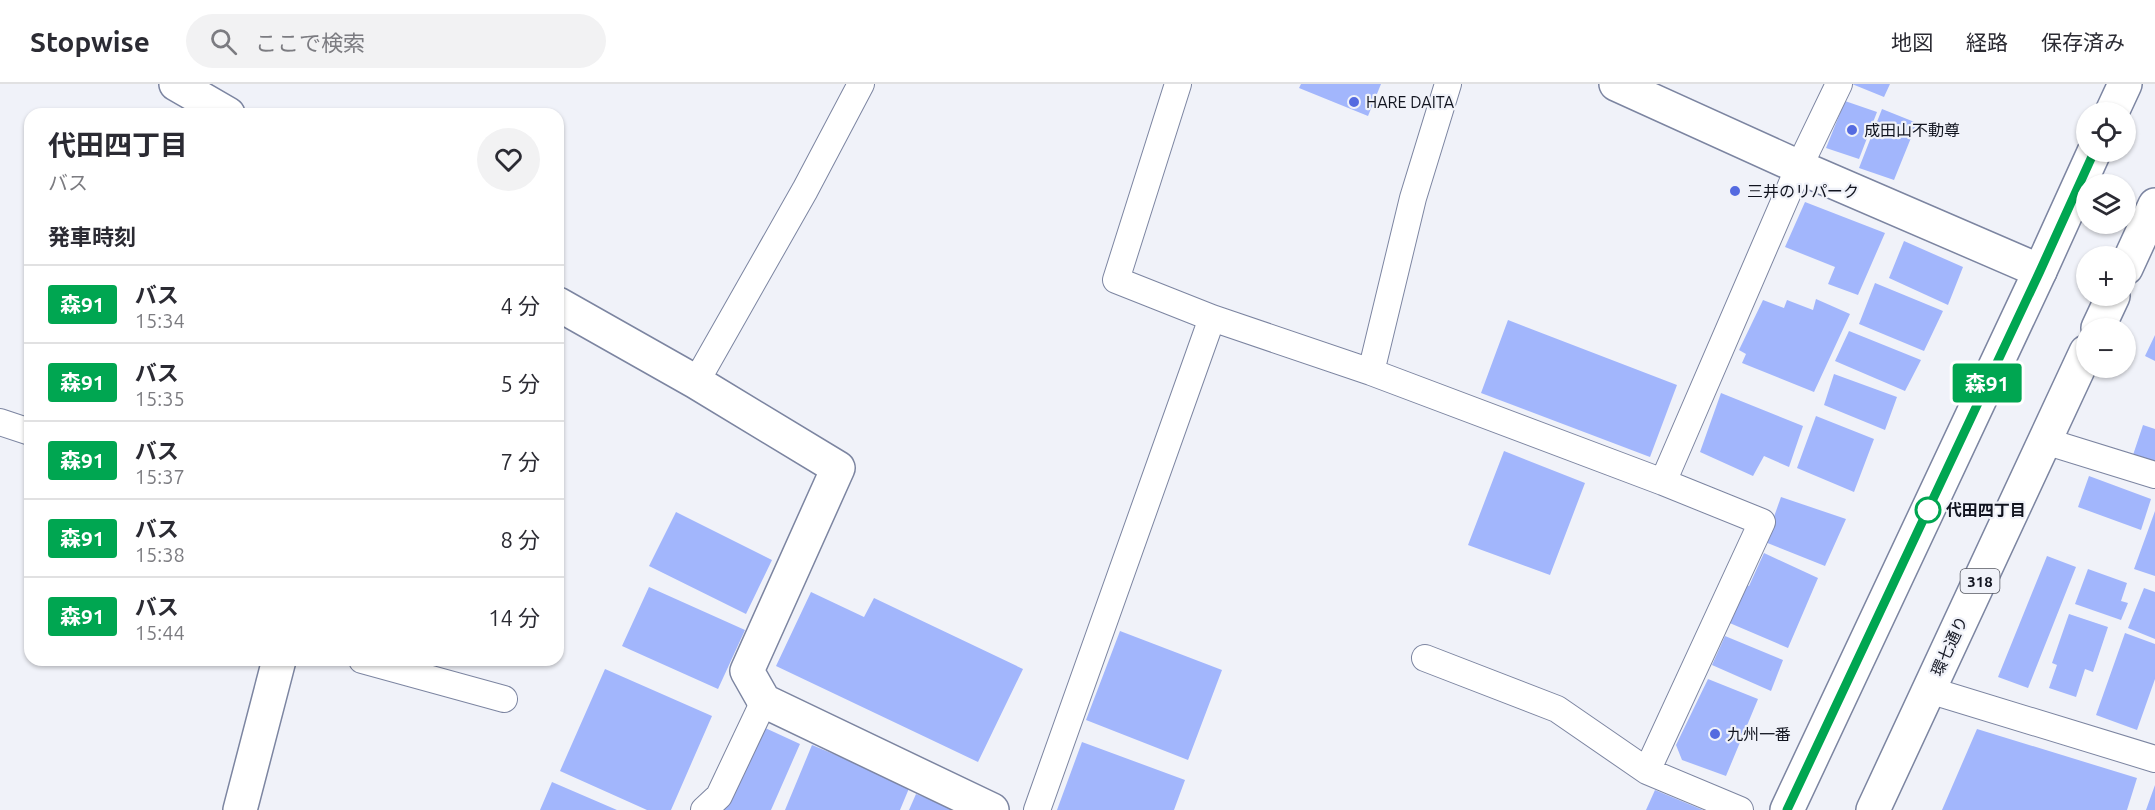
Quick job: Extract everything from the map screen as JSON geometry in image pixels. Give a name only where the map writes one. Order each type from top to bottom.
[{"type":"street","points":[[176,84],[218,108]]},
{"type":"street","points":[[1616,84],[2040,271]]},
{"type":"street","points":[[1786,810],[2089,162]]},
{"type":"street","points":[[2136,246],[2155,205]]},
{"type":"street","points":[[564,307],[696,382],[838,468],[747,671],[764,701],[992,810]]},
{"type":"street","name":"環七通り","points":[[1873,810],[2076,374]]},
{"type":"street","points":[[240,810],[277,666]]},
{"type":"lane","points":[[696,382],[805,190],[861,84]]},
{"type":"lane","points":[[1178,84],[1116,280],[1212,318],[1371,372],[1663,482],[1762,522],[1647,771]]},
{"type":"lane","points":[[1371,372],[1413,198],[1448,84]]},
{"type":"lane","points":[[1663,482],[1799,166],[1839,84]]},
{"type":"lane","points":[[1037,810],[1212,318]]},
{"type":"lane","points":[[0,422],[24,430]]},
{"type":"lane","points":[[2045,441],[2155,475]]},
{"type":"lane","points":[[1425,658],[1557,709],[1647,771],[1740,810]]},
{"type":"lane","points":[[384,666],[504,699]]},
{"type":"lane","points":[[1929,690],[2155,759]]},
{"type":"lane","points":[[705,810],[719,796],[764,701]]},
{"type":"building","name":"HARE DAITA","points":[[1301,84],[1381,84],[1368,116],[1299,88]]},
{"type":"building","points":[[1852,84],[1890,84],[1884,97]]},
{"type":"building","name":"成田山不動尊","points":[[1845,101],[1877,112],[1859,159],[1826,148]]},
{"type":"building","points":[[1882,109],[1917,123],[1894,180],[1859,168]]},
{"type":"building","points":[[1805,202],[1885,233],[1858,295],[1828,284],[1835,267],[1785,247]]},
{"type":"building","points":[[1904,241],[1963,267],[1948,305],[1889,278]]},
{"type":"building","points":[[1875,283],[1943,311],[1924,351],[1859,324]]},
{"type":"building","points":[[1816,299],[1850,314],[1814,392],[1742,363],[1746,354],[1739,350],[1763,300],[1784,308],[1787,300],[1813,310]]},
{"type":"building","points":[[1508,320],[1677,385],[1650,457],[1481,393]]},
{"type":"building","points":[[1849,331],[1921,360],[1905,391],[1835,361]]},
{"type":"building","points":[[2155,335],[2155,361],[2145,356]]},
{"type":"building","points":[[1834,374],[1897,397],[1885,430],[1824,405]]},
{"type":"building","points":[[1721,393],[1803,426],[1789,467],[1764,456],[1753,476],[1700,452]]},
{"type":"building","points":[[1816,416],[1874,439],[1854,492],[1797,468]]},
{"type":"building","points":[[2143,425],[2155,429],[2155,463],[2133,455]]},
{"type":"building","points":[[1504,451],[1585,483],[1550,575],[1468,545]]},
{"type":"building","points":[[2089,476],[2151,499],[2141,530],[2078,507]]},
{"type":"building","points":[[1781,497],[1846,519],[1825,566],[1765,542]]},
{"type":"building","points":[[2155,511],[2155,576],[2134,569]]},
{"type":"building","points":[[676,512],[772,560],[746,614],[649,566]]},
{"type":"building","points":[[1764,553],[1818,578],[1788,648],[1725,621],[1741,583],[1749,586]]},
{"type":"building","points":[[2047,556],[2076,567],[2028,688],[1998,677]]},
{"type":"building","points":[[2088,569],[2127,583],[2121,601],[2128,603],[2121,620],[2075,604]]},
{"type":"building","points":[[649,587],[745,630],[718,689],[622,646]]},
{"type":"building","points":[[2144,588],[2155,592],[2155,639],[2128,628]]},
{"type":"building","points":[[811,592],[864,617],[874,598],[1023,669],[978,762],[776,666]]},
{"type":"building","points":[[2069,614],[2108,627],[2093,672],[2085,669],[2076,697],[2049,688],[2057,665],[2052,663]]},
{"type":"building","points":[[1120,631],[1222,670],[1188,760],[1086,720]]},
{"type":"building","points":[[2125,633],[2155,644],[2155,679],[2137,730],[2096,715]]},
{"type":"building","points":[[1725,636],[1783,660],[1771,691],[1712,665]]},
{"type":"building","points":[[605,669],[712,716],[671,810],[647,810],[560,771]]},
{"type":"building","points":[[1708,679],[1758,699],[1726,776],[1682,760],[1676,745]]},
{"type":"building","points":[[761,726],[800,744],[771,810],[723,810]]},
{"type":"building","points":[[1977,729],[2137,778],[2127,810],[1942,810]]},
{"type":"building","points":[[1082,742],[1185,780],[1174,810],[1057,810]]},
{"type":"building","points":[[812,745],[910,786],[900,810],[785,810]]},
{"type":"building","points":[[552,782],[617,810],[540,810]]},
{"type":"building","points":[[2155,785],[2155,810],[2146,810]]},
{"type":"building","points":[[1655,790],[1703,810],[1646,810]]},
{"type":"building","points":[[916,794],[958,810],[909,810]]},
{"type":"bus line","name":"森91","points":[[1787,810],[2089,162]]},
{"type":"place","name":"HARE DAITA","points":[[1354,102]]},
{"type":"place","name":"成田山不動尊","points":[[1852,130]]},
{"type":"place","name":"三井のリパーク","points":[[1735,191]]},
{"type":"place","name":"代田四丁目","points":[[1928,510]]},
{"type":"place","name":"九州一番","points":[[1715,734]]}]
